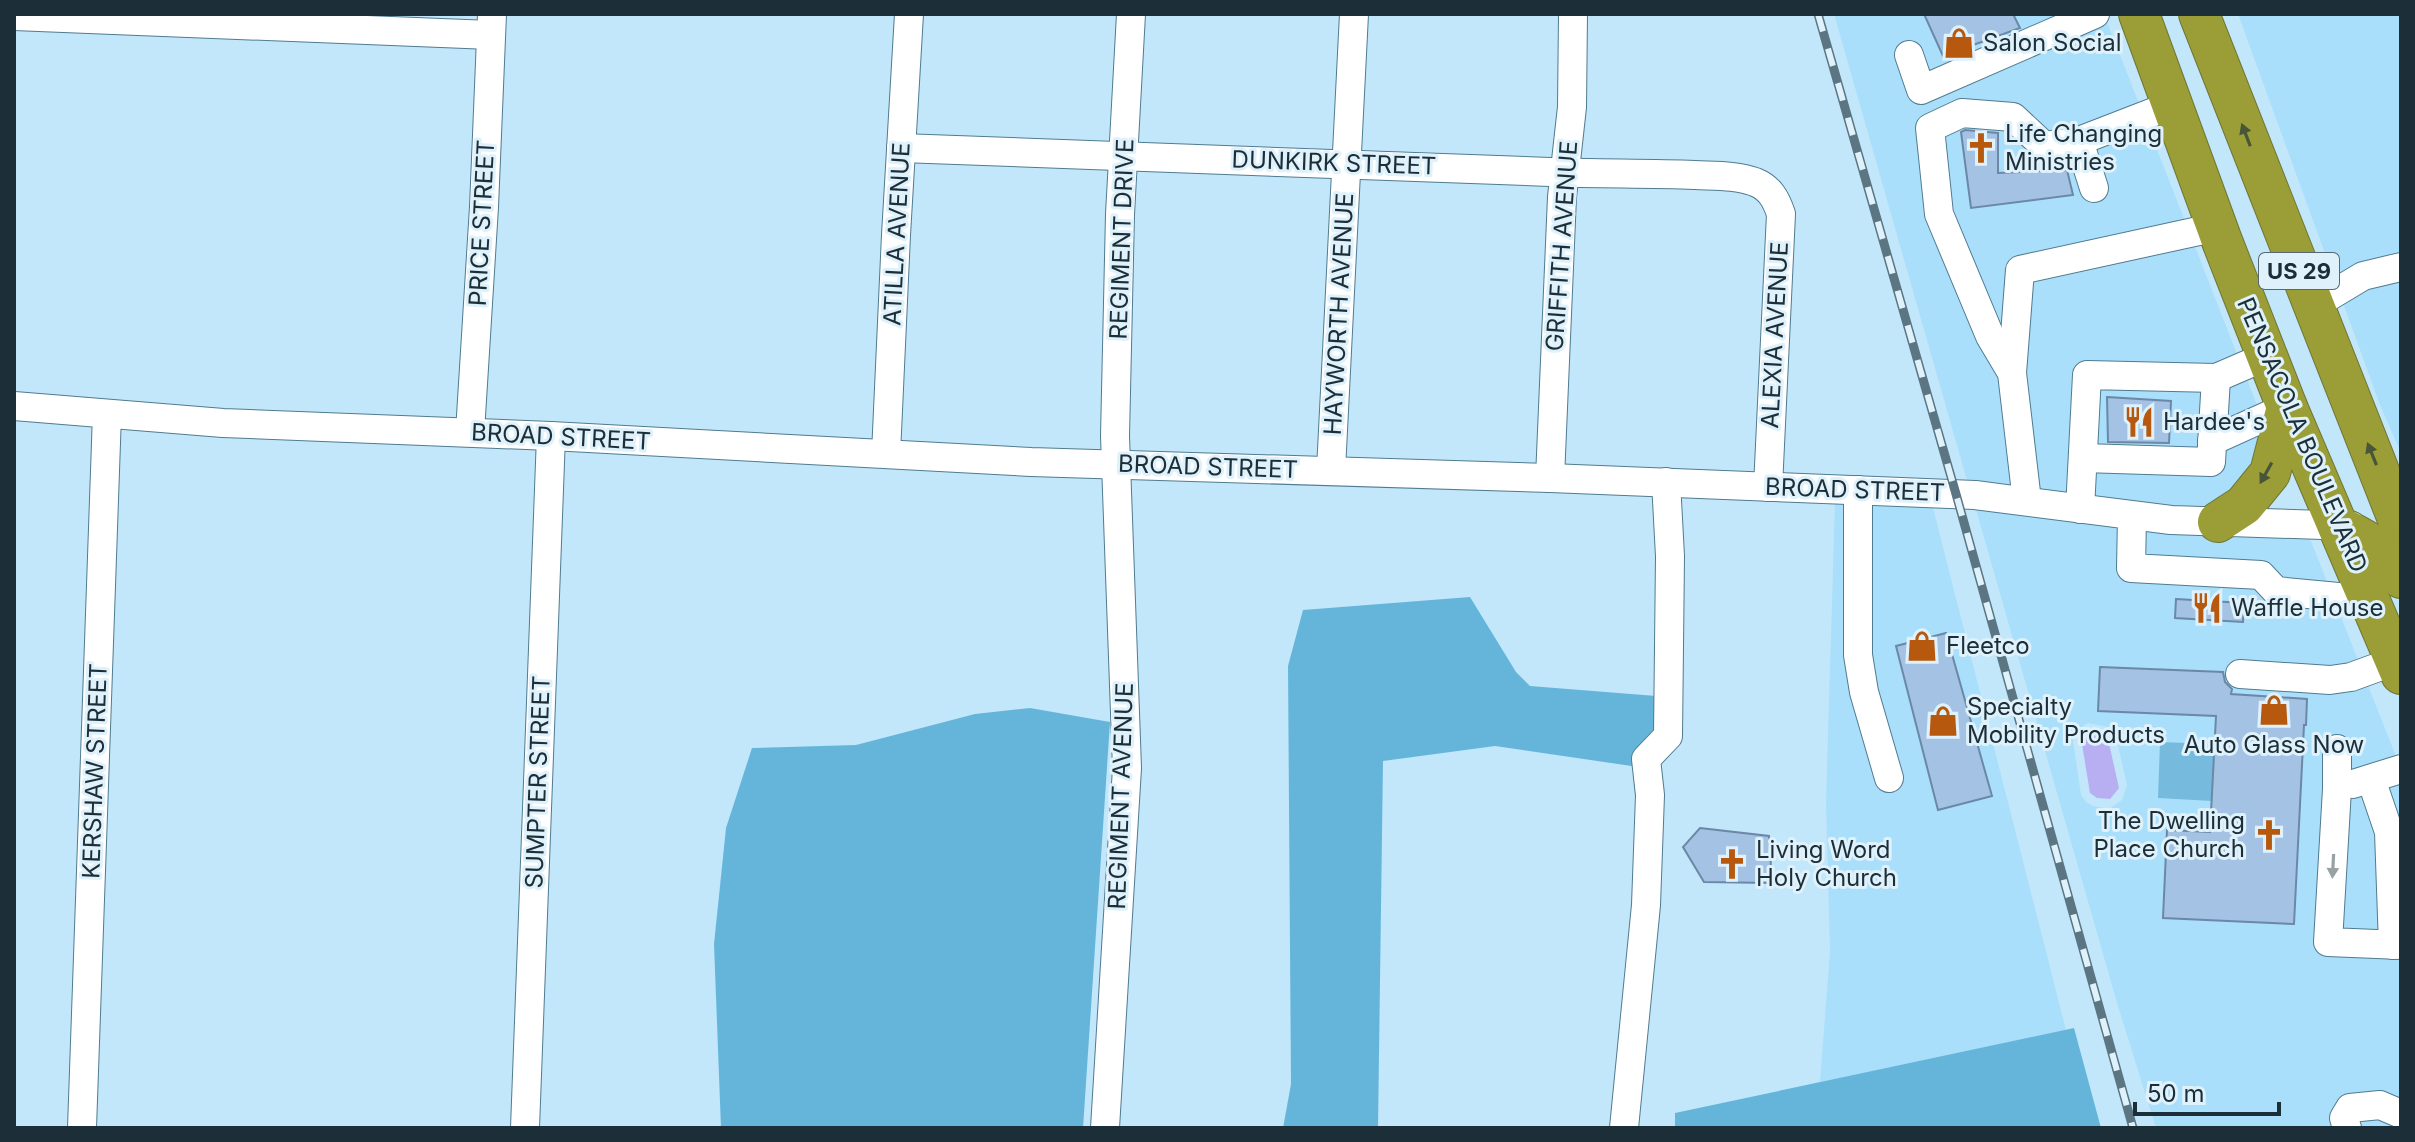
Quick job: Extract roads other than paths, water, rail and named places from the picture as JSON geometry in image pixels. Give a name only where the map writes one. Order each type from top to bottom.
[{"type":"highway","name":"PENSACOLA BOULEVARD","points":[[2139,14],[2267,356],[2338,526],[2386,589],[2398,668]]},
{"type":"highway","name":"US 29","points":[[2199,14],[2401,528]]},
{"type":"highway","points":[[2229,14],[2314,245],[2313,306]]},
{"type":"highway","points":[[2211,211],[2246,239],[2337,462],[2351,489],[2366,504],[2401,528]]},
{"type":"highway","points":[[2218,522],[2244,505],[2270,473],[2287,407]]},
{"type":"street","name":"ATILLA AVENUE","points":[[886,454],[909,14]]},
{"type":"street","name":"REGIMENT DRIVE","points":[[1117,465],[1120,214],[1131,14]]},
{"type":"street","name":"HAYWORTH AVENUE","points":[[1331,470],[1354,14]]},
{"type":"street","name":"GRIFFITH AVENUE","points":[[1550,478],[1562,197],[1572,107],[1573,14]]},
{"type":"street","points":[[1921,90],[2049,24],[2095,14]]},
{"type":"street","points":[[14,16],[492,24]]},
{"type":"street","name":"PRICE STREET","points":[[470,432],[492,24]]},
{"type":"street","points":[[1909,55],[1930,128],[1939,214],[1990,336],[2012,373]]},
{"type":"street","points":[[1930,128],[1962,113],[2013,117],[2044,146],[2079,141],[2172,105]]},
{"type":"street","points":[[2079,141],[2094,188]]},
{"type":"street","name":"DUNKIRK STREET","points":[[901,148],[1733,177],[1766,187]]},
{"type":"street","name":"ALEXIA AVENUE","points":[[1766,187],[1776,199],[1781,214],[1768,487]]},
{"type":"street","points":[[2027,501],[2012,373],[2020,270],[2211,211]]},
{"type":"street","points":[[2313,306],[2363,276],[2401,267]]},
{"type":"street","points":[[2080,509],[2087,375],[2216,378],[2267,356]]},
{"type":"street","points":[[2212,444],[2216,378]]},
{"type":"street","name":"BROAD STREET","points":[[14,406],[223,423],[470,432],[1117,465],[1331,470],[1975,495],[2132,517],[2401,528]]},
{"type":"street","points":[[2083,451],[2212,444],[2287,407]]},
{"type":"street","name":"KERSHAW STREET","points":[[82,1128],[107,414]]},
{"type":"street","name":"SUMPTER STREET","points":[[525,1128],[551,436]]},
{"type":"street","name":"REGIMENT AVENUE","points":[[1105,1128],[1127,768],[1117,465]]},
{"type":"street","points":[[1624,1128],[1646,905],[1650,795],[1646,759],[1668,736],[1670,556],[1666,482]]},
{"type":"street","points":[[1858,490],[1858,655],[1864,692],[1889,778]]},
{"type":"street","points":[[2132,517],[2131,568],[2261,575],[2276,591],[2386,589]]},
{"type":"street","points":[[2240,674],[2330,680],[2398,668]]},
{"type":"street","points":[[2337,749],[2328,942],[2397,945],[2389,832],[2371,779]]},
{"type":"street","points":[[2337,789],[2401,769]]},
{"type":"street","points":[[2347,1128],[2344,1118],[2350,1108],[2380,1105],[2401,1114]]},
{"type":"railway","points":[[1818,14],[2133,1128]]},
{"type":"place","name":"Salon Social","points":[[1959,43]]},
{"type":"place","name":"Life Changing Ministries","points":[[1981,148]]},
{"type":"place","name":"Hardee's","points":[[2139,422]]},
{"type":"place","name":"Waffle House","points":[[2207,608]]},
{"type":"place","name":"Fleetco","points":[[1922,646]]},
{"type":"place","name":"Auto Glass Now","points":[[2274,710]]},
{"type":"place","name":"Specialty Mobility Products","points":[[1943,721]]},
{"type":"place","name":"The Dwelling Place Church","points":[[2269,835]]},
{"type":"place","name":"Living Word Holy Church","points":[[1732,864]]}]
